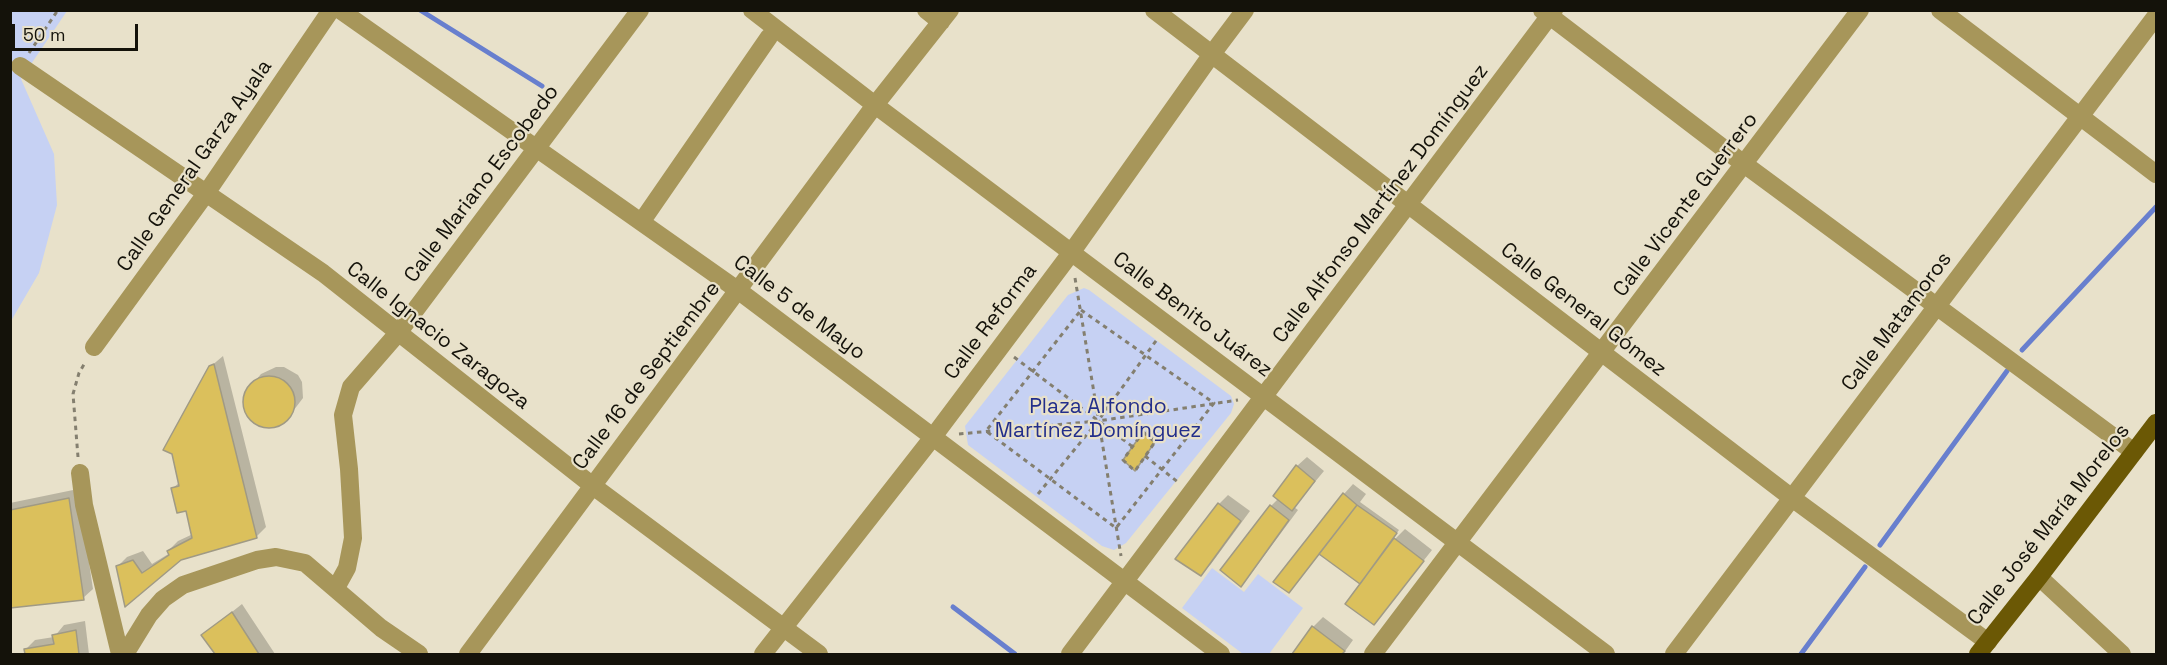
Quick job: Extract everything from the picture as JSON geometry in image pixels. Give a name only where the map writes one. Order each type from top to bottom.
[{"type":"main road","name":"Calle José María Morelos","points":[[1983,648],[2157,423]]},
{"type":"street","name":"Calle General Garza Ayala","points":[[94,347],[207,192],[331,10]]},
{"type":"street","name":"Calle 5 de Mayo","points":[[340,10],[739,291],[1221,654]]},
{"type":"street","name":"Calle Mariano Escobedo","points":[[336,588],[347,568],[353,538],[343,415],[347,396],[355,381],[398,333],[640,10]]},
{"type":"street","name":"Calle Benito Juárez","points":[[752,10],[1071,253],[1606,654]]},
{"type":"street","points":[[926,10],[945,16]]},
{"type":"street","name":"Calle General Gómez","points":[[1154,10],[1792,498],[1983,648]]},
{"type":"street","name":"Calle Reforma","points":[[763,654],[933,437],[1071,253],[1245,10]]},
{"type":"street","name":"Calle Vicente Guerrero","points":[[1373,654],[1860,10]]},
{"type":"street","points":[[1940,10],[2157,174]]},
{"type":"street","points":[[1549,12],[1744,164],[2134,452]]},
{"type":"street","name":"Calle Alfonso Martínez Domínguez","points":[[1070,654],[1409,204],[1549,12]]},
{"type":"street","name":"Calle 16 de Septiembre","points":[[468,654],[875,105],[945,16]]},
{"type":"street","name":"Calle Matamoros","points":[[1674,654],[2157,16]]},
{"type":"street","points":[[642,221],[769,37]]},
{"type":"street","name":"Calle Ignacio Zaragoza","points":[[20,66],[323,273],[593,486],[819,654]]},
{"type":"street","points":[[80,473],[84,505],[120,654]]},
{"type":"street","points":[[124,654],[163,599],[183,585],[257,560],[276,557],[305,563],[381,628],[419,654]]},
{"type":"street","points":[[2039,577],[2122,654]]},
{"type":"path","points":[[20,66],[58,10]]},
{"type":"path","points":[[1071,253],[1125,581]]},
{"type":"path","points":[[1081,310],[1214,403]]},
{"type":"path","points":[[986,431],[1081,310]]},
{"type":"path","points":[[1027,508],[1098,421],[1168,325]]},
{"type":"path","points":[[80,473],[73,394],[79,373],[94,347]]},
{"type":"path","points":[[1000,347],[1132,447]]},
{"type":"path","points":[[933,437],[1098,421],[1264,397]]},
{"type":"path","points":[[1116,528],[1214,403]]},
{"type":"path","points":[[986,431],[1116,528]]},
{"type":"path","points":[[1143,432],[1155,442],[1135,471],[1123,460],[1132,447],[1143,432]]},
{"type":"path","points":[[1145,456],[1192,493]]},
{"type":"green space","points":[[11,11],[67,11],[21,79],[54,154],[57,205],[39,273],[11,321]]},
{"type":"green space","name":"Plaza Alfondo Martínez Domínguez","points":[[1084,288],[1231,396],[1234,404],[1231,413],[1126,543],[1114,550],[1102,546],[968,445],[965,426],[1068,295]]},
{"type":"green space","points":[[1212,568],[1244,592],[1258,574],[1303,608],[1269,654],[1243,654],[1182,608]]},
{"type":"building","points":[[214,364],[257,538],[181,560],[125,607],[116,566],[133,560],[142,573],[169,555],[167,551],[192,538],[186,511],[177,513],[171,488],[179,486],[172,454],[163,450],[209,366]]},
{"type":"building","points":[[264,376],[274,376],[288,383],[295,402],[288,421],[274,428],[264,428],[254,424],[247,417],[243,407],[243,397],[247,387],[254,380]]},
{"type":"building","points":[[1143,432],[1155,442],[1135,471],[1123,460]]},
{"type":"building","points":[[1296,465],[1315,481],[1292,511],[1273,496]]},
{"type":"building","points":[[1343,493],[1357,505],[1289,593],[1273,582]]},
{"type":"building","points":[[69,498],[84,600],[10,608],[10,510]]},
{"type":"building","points":[[1218,503],[1241,521],[1201,576],[1175,559]]},
{"type":"building","points":[[1270,505],[1289,520],[1241,587],[1220,570]]},
{"type":"building","points":[[1357,505],[1397,533],[1360,584],[1319,554]]},
{"type":"building","points":[[1394,538],[1424,561],[1374,625],[1345,604]]},
{"type":"building","points":[[232,612],[259,654],[215,654],[201,635]]},
{"type":"building","points":[[1312,626],[1345,651],[1342,654],[1292,654]]},
{"type":"building","points":[[76,630],[79,654],[25,654],[24,649],[54,644],[52,635]]},
{"type":"waterway","points":[[420,10],[542,86]]},
{"type":"waterway","points":[[2022,350],[2156,207]]},
{"type":"waterway","points":[[1880,545],[2007,371]]},
{"type":"waterway","points":[[1801,654],[1865,567]]},
{"type":"waterway","points":[[953,607],[1015,654]]}]
